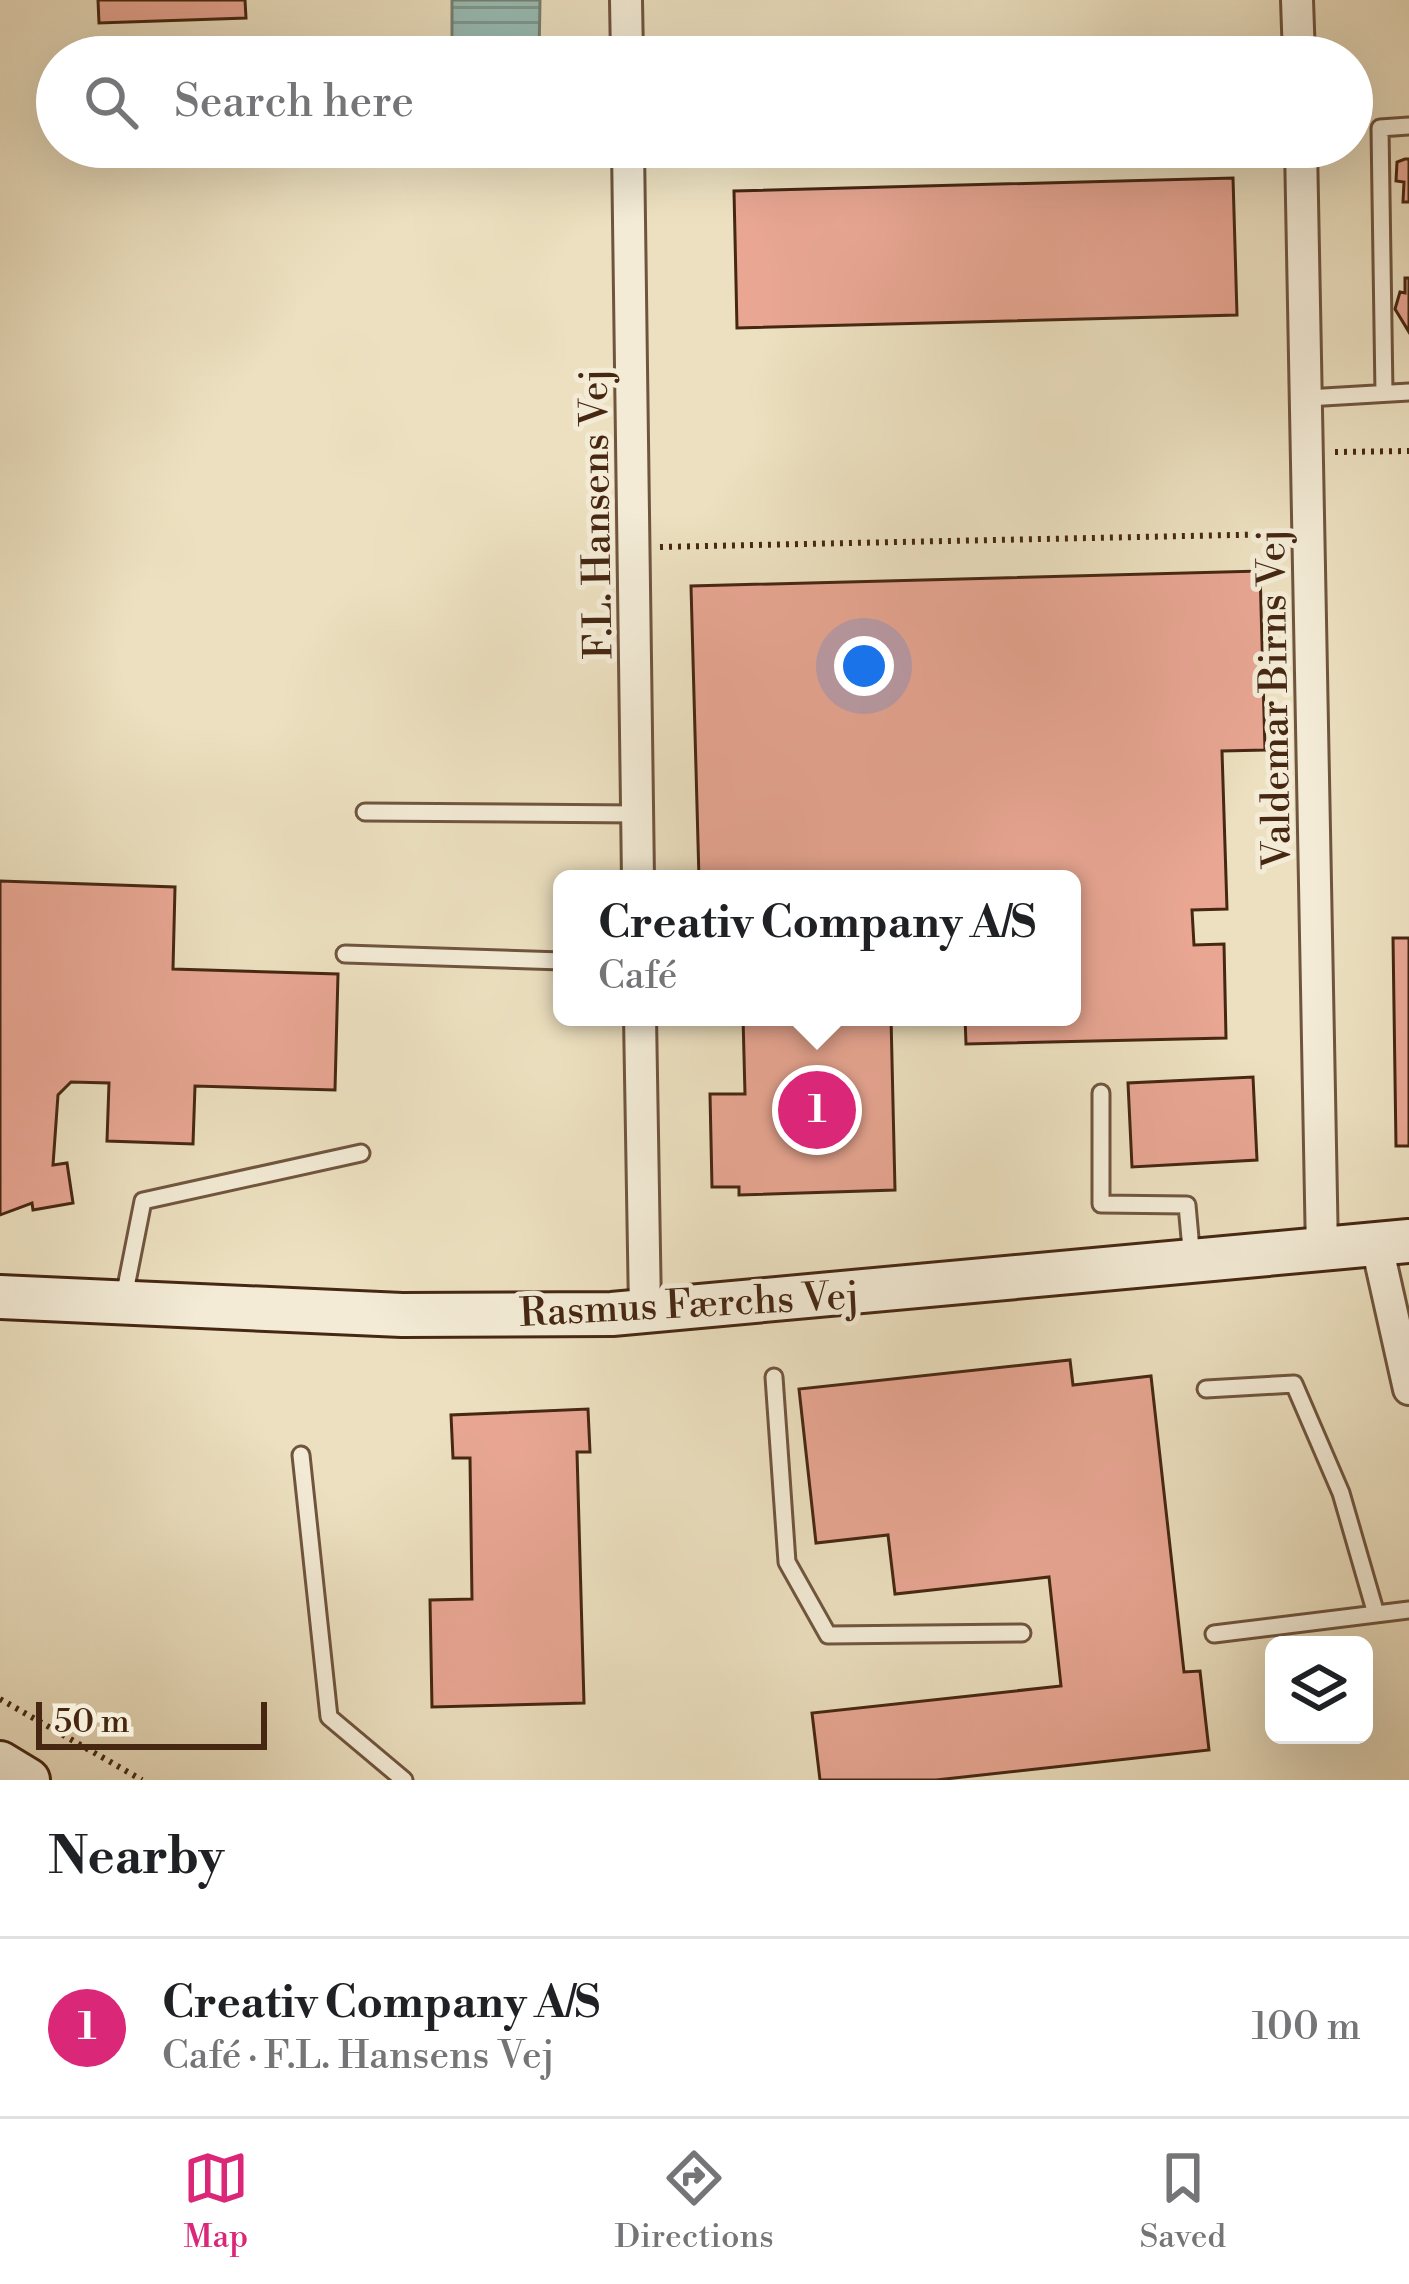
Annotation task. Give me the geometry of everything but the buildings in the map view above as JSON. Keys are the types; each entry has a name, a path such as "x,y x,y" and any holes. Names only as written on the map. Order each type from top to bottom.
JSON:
{"street":[{"path":"626,0 627,36"},
{"path":"1297,0 1298,36"},
{"name":"F.L. Hansens Vej","path":"628,168 638,870"},
{"name":"Valdemar Birns Vej","path":"1301,168 1322,1251"},
{"path":"640,1026 645,1309"},
{"name":"Rasmus Færchs Vej","path":"0,1297 402,1315 645,1309 1393,1244 1409,1389"},
{"path":"0,1763 28,1780"}],"lane":[{"path":"1384,393 1381,128 1409,126"},
{"path":"1306,398 1409,392"},
{"path":"365,812 638,814"},
{"path":"345,954 553,961"},
{"path":"1101,1093 1101,1204 1187,1205 1192,1263"},
{"path":"122,1306 143,1201 361,1154"},
{"path":"774,1377 787,1562 828,1635 1022,1633"},
{"path":"1206,1389 1294,1384 1341,1493 1376,1614"},
{"path":"301,1455 329,1718 404,1780"},
{"path":"1214,1634 1409,1610"}],"path":[{"path":"1308,453 1409,452"},
{"path":"635,548 1310,534"},
{"path":"0,1700 142,1780"}],"water":[{"path":"452,0 540,0 539,36 452,36"}],"place":[{"name":"Creativ Company A/S","path":"817,1110"}]}
